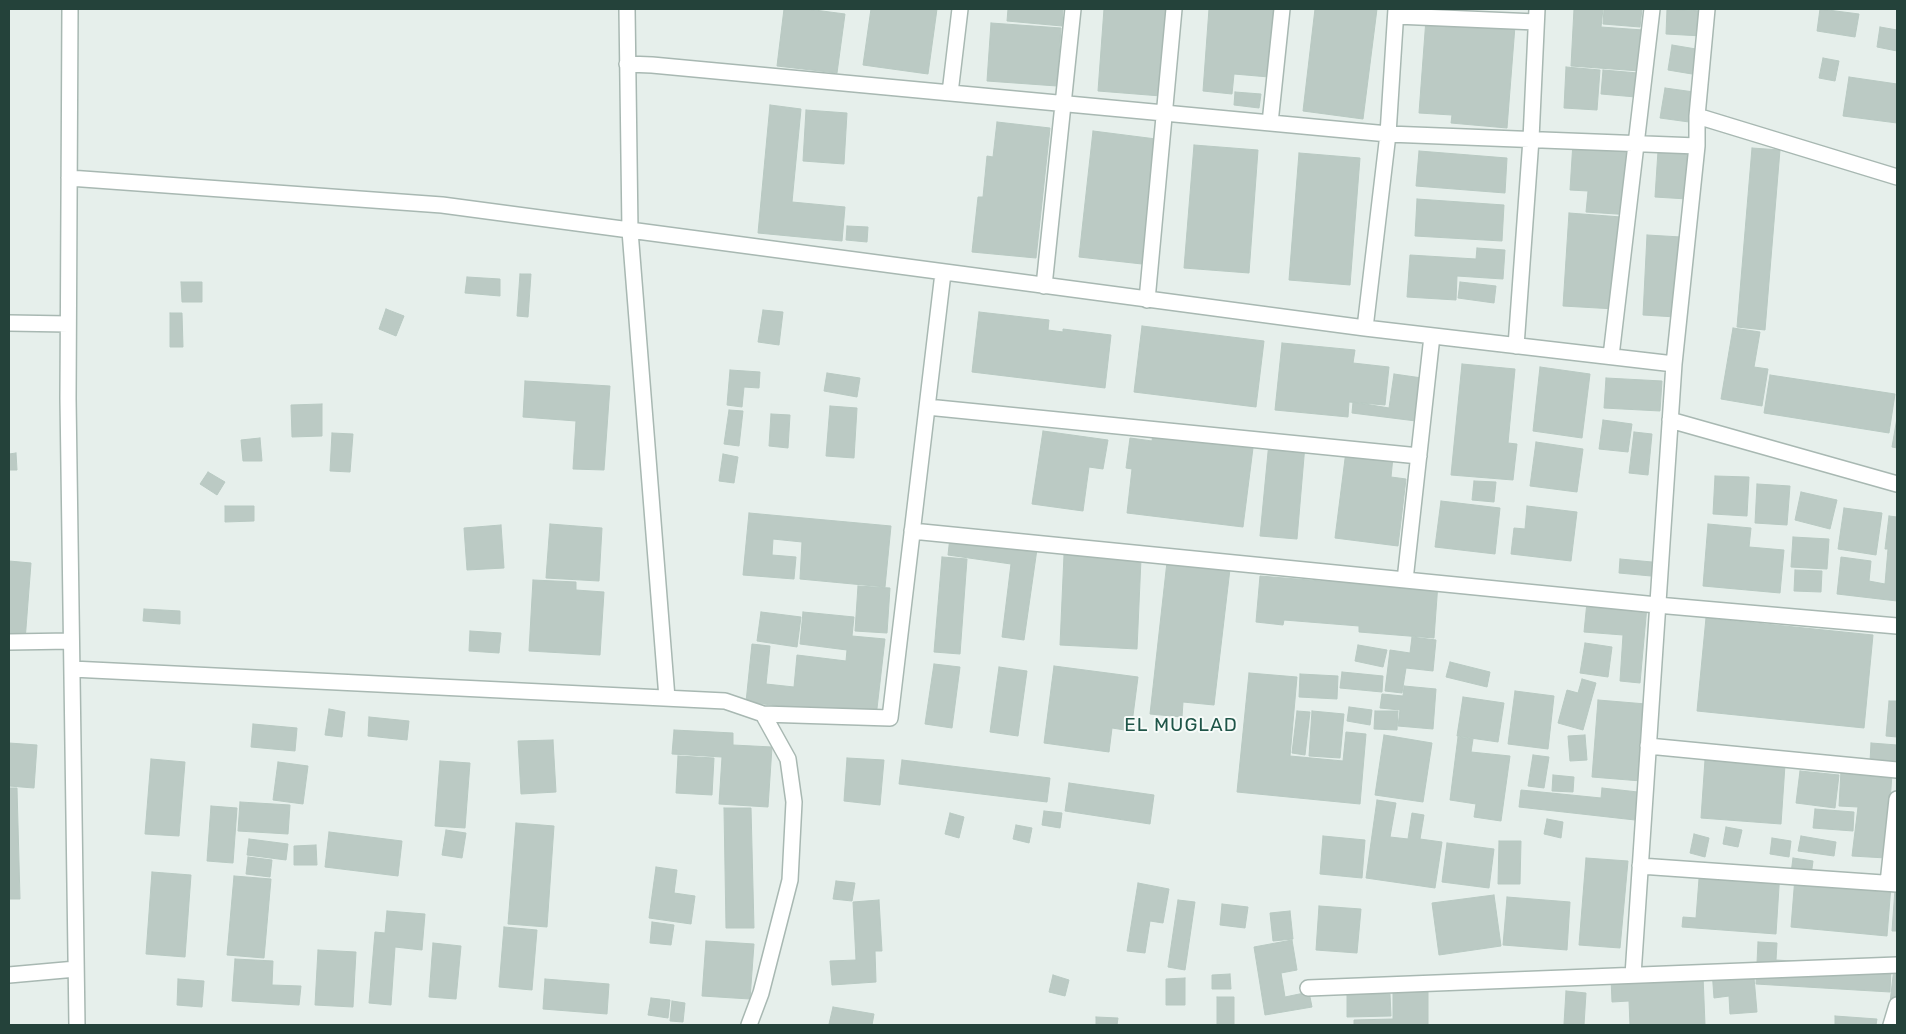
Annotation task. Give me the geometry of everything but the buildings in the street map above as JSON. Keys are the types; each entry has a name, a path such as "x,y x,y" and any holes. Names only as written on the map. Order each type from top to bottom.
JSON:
{"street":[{"path":"70,9 68,398 77,1025"},
{"path":"626,9 630,230 667,698"},
{"path":"950,93 960,9"},
{"path":"1044,286 1073,9"},
{"path":"1147,300 1174,9"},
{"path":"1270,122 1282,9"},
{"path":"1610,356 1652,9"},
{"path":"1633,975 1674,364 1697,146 1697,116 1707,9"},
{"path":"1365,328 1388,134 1396,12 1536,15 1531,139 1516,346"},
{"path":"628,64 1388,134 1697,146"},
{"path":"1697,116 1897,177"},
{"path":"69,178 442,205 1147,300 1365,328 1674,364"},
{"path":"72,669 724,701 764,714 890,718 943,273"},
{"path":"9,323 68,324"},
{"path":"1405,580 1432,336"},
{"path":"927,407 1419,456"},
{"path":"1670,420 1897,484"},
{"path":"912,531 1657,605 1897,626"},
{"path":"9,642 71,641"},
{"path":"749,1025 761,993 790,880 794,802 788,759 764,714"},
{"path":"1648,746 1897,770"},
{"path":"1640,866 1892,883 1897,799"},
{"path":"1308,988 1897,965"},
{"path":"9,975 76,969"},
{"path":"1891,1025 1897,1005"}],"district":[{"name":"EL MUGLAD","path":"1181,726"}]}
